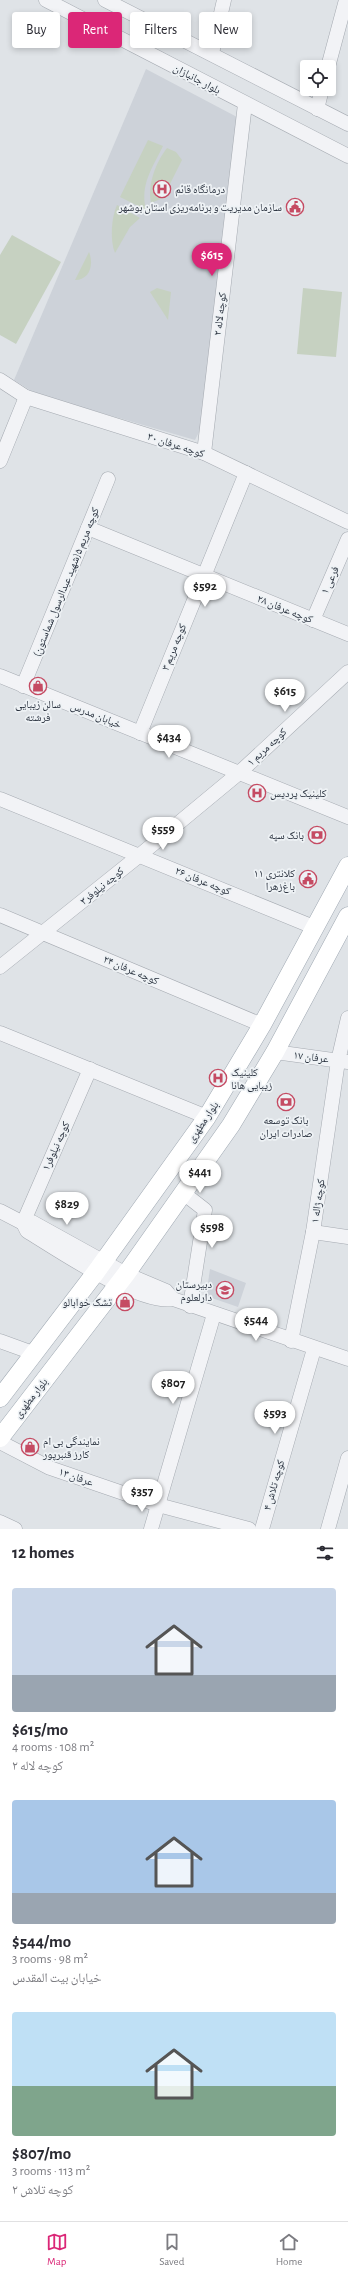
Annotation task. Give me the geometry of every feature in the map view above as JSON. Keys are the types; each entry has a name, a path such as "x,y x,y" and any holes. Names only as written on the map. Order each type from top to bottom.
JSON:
{"main road":[{"name":"بلوار مطهری","path":"0,1398 100,1267 208,1117 262,1025 316,928 348,866"},
{"name":"بلوار مطهری","path":"0,1438 122,1279 182,1192 231,1125 275,1052 348,916"}],"street":[{"name":"بلوار جانبازان","path":"46,0 245,104 346,151"},
{"path":"104,0 212,53 348,124"},
{"path":"212,53 224,0"},
{"path":"330,60 346,0"},
{"path":"317,109 320,96"},
{"name":"کوچه لاله ۲","path":"204,453 245,104"},
{"name":"کوچه عرفان ۳۰","path":"0,380 26,397 204,453 348,522"},
{"path":"0,461 26,397"},
{"name":"کوچه مریم ۳","path":"140,732 246,473"},
{"name":"کوچه مریم ۵(شهید عبدالرسول شماستون)","path":"23,686 108,479"},
{"name":"کوچه عرفان ۲۸","path":"88,528 348,634"},
{"name":"فرعی ۱","path":"313,620 348,540"},
{"name":"کوچه مریم ۱","path":"239,773 348,672"},
{"name":"خیابان مدرس","path":"0,676 348,817"},
{"name":"کوچه نیلوفر۳","path":"0,967 44,933 239,773"},
{"name":"کوچه عرفان ۲۶","path":"0,798 316,928"},
{"name":"کوچه عرفان ۲۴","path":"0,915 262,1025"},
{"name":"کوچه ژاله ۱","path":"291,1341 313,1232 343,1061 348,1018"},
{"path":"0,1033 208,1117"},
{"name":"عرفان ۱۷","path":"275,1052 343,1061"},
{"name":"کوچه نیلوفر۱","path":"23,1223 90,1069"},
{"path":"182,1192 205,1210 190,1306"},
{"path":"0,1211 23,1223 32,1222 100,1267 162,1301 173,1299 314,1349 348,1359"},
{"path":"313,1232 348,1237"},
{"path":"151,1529 214,1314"},
{"path":"0,1341 33,1353"},
{"name":"کوچه تلاش ۴","path":"262,1529 314,1349"},
{"name":"عرفان ۱۳","path":"0,1442 50,1468 158,1505 249,1529"},
{"path":"328,1529 348,1458"},
{"path":"0,1522 15,1529"}],"shaded area":[{"name":"درمانگاه قائم","path":"146,69 237,117 202,426 195,440 36,394 14,380"},
{"name":"دبیرستان دارلعلوم","path":"210,1269 246,1283 238,1307 206,1296"}],"green space":[{"path":"148,140 163,146 146,184 146,210 120,197"},
{"path":"167,148 176,152 182,160 163,198 151,203 150,189 153,174 159,160"},
{"path":"117,205 140,218 130,227 115,253 112,242 112,229 113,216"},
{"path":"12,235 61,262 16,344 0,335 0,255"},
{"path":"89,252 91,261 90,270 84,277 75,280"},
{"path":"157,288 171,292 168,320 150,292"},
{"path":"303,288 342,292 336,357 297,354"}],"place":[{"name":"درمانگاه قائم","path":"162,189"},
{"name":"سازمان مدیریت و برنامه‌ریزی استان بوشهر","path":"295,207"},
{"name":"سالن زیبایی فرشته","path":"38,686"},
{"name":"کلینیک پردیس","path":"257,793"},
{"name":"بانک سپه","path":"317,835"},
{"name":"کلانتری ۱۱ باغ‌زهرا","path":"308,879"},
{"name":"کلینیک زیبایی هانا","path":"218,1078"},
{"name":"بانک توسعه صادرات ایران","path":"286,1102"},
{"name":"دبیرستان دارلعلوم","path":"225,1290"},
{"name":"تشک خوابالو","path":"125,1302"},
{"name":"نمایندگی بی ام کارز قنبرپور","path":"30,1447"}]}
